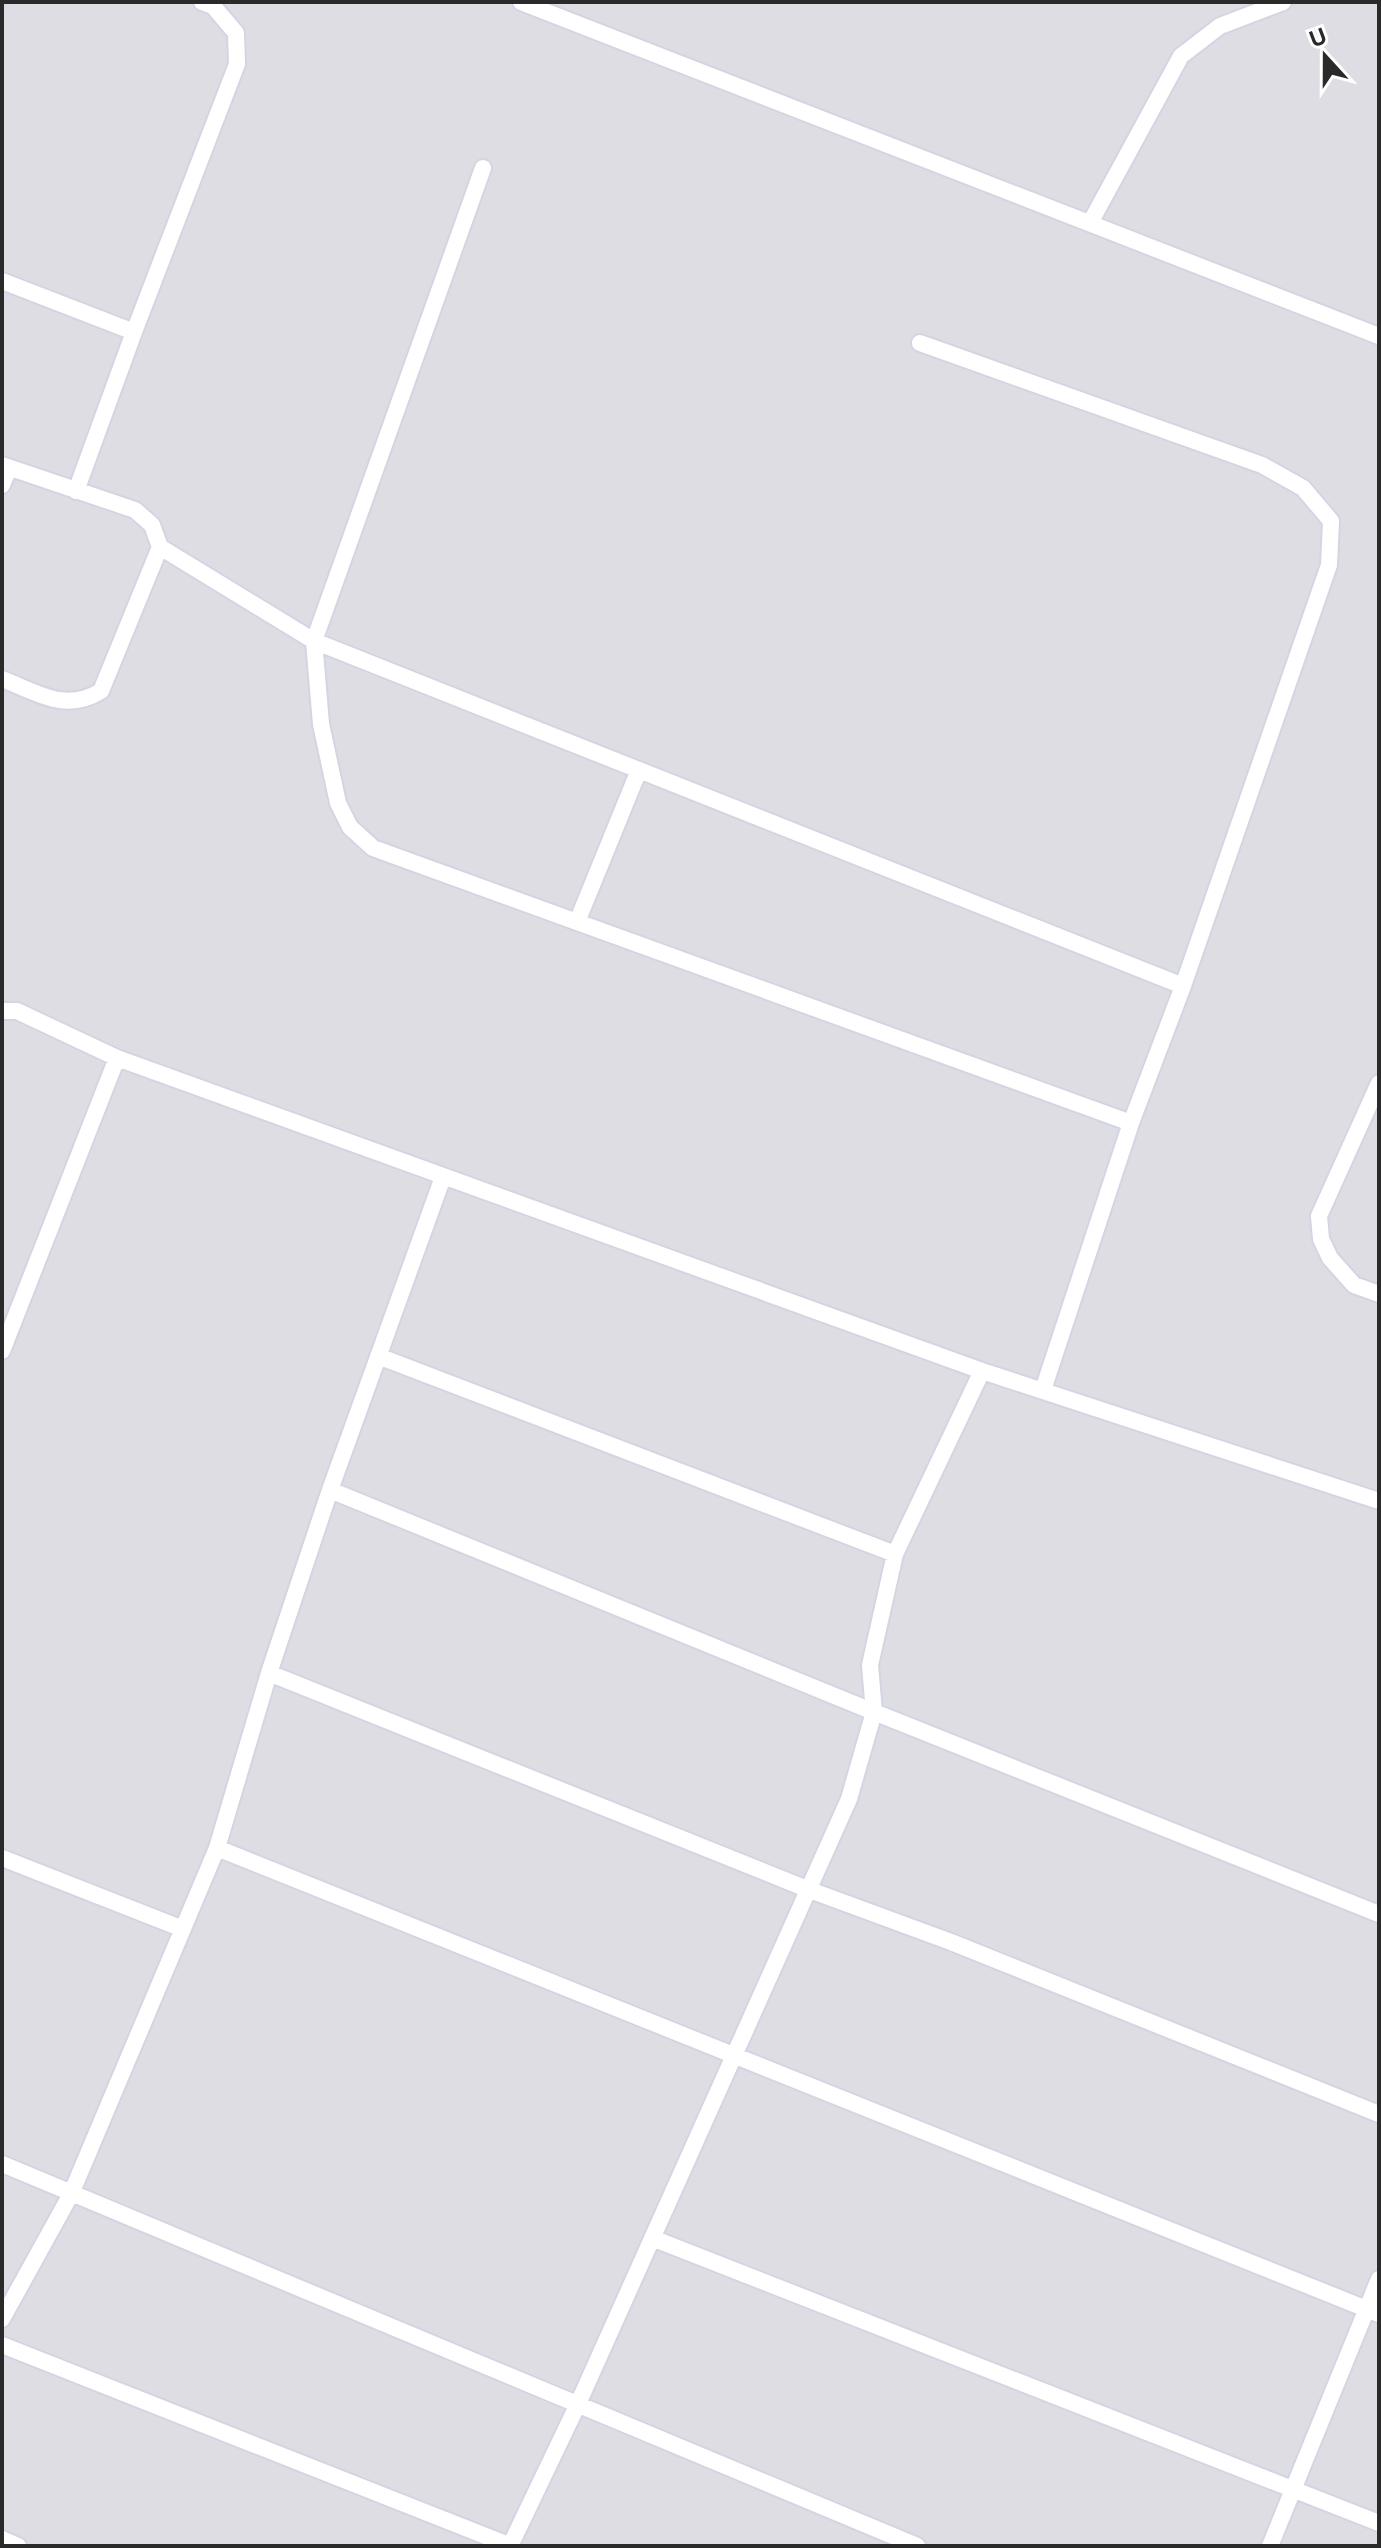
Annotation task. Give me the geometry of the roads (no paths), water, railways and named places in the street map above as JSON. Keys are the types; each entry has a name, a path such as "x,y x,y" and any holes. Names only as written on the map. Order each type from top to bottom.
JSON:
{"lane":[{"path":"76,491 237,64 236,33 213,6 202,2"},
{"path":"521,2 1379,336"},
{"path":"1090,223 1181,56 1220,26 1283,2"},
{"path":"483,168 314,641 321,724 338,803 350,827 373,848 1131,1123"},
{"path":"2,281 134,332"},
{"path":"920,343 1262,465 1303,488 1331,521 1329,565 1183,986 1131,1123 1043,1390"},
{"path":"2,485 6,467 135,510 152,525 160,547 314,641 1183,986"},
{"path":"2,679 64,702 88,699 101,691 160,547"},
{"path":"577,922 639,770"},
{"path":"2,1011 17,1011 117,1058 982,1371 1379,1501"},
{"path":"2,1351 117,1058"},
{"path":"1377,1093 1319,1216 1321,1239 1330,1258 1354,1285 1379,1294"},
{"path":"2,2319 71,2194 217,1848 269,1673 330,1490 443,1177"},
{"path":"378,1356 895,1554"},
{"path":"2,2345 510,2546 577,2406 849,1799 874,1712 870,1665 895,1554 982,1371"},
{"path":"330,1490 1379,1914"},
{"path":"269,1673 1379,2114"},
{"path":"217,1848 1372,2312"},
{"path":"2,1858 183,1929"},
{"path":"2,2164 917,2546"},
{"path":"652,2238 1379,2523"},
{"path":"1270,2546 1372,2312 1379,2279"},
{"path":"2,2539 18,2546"}]}
